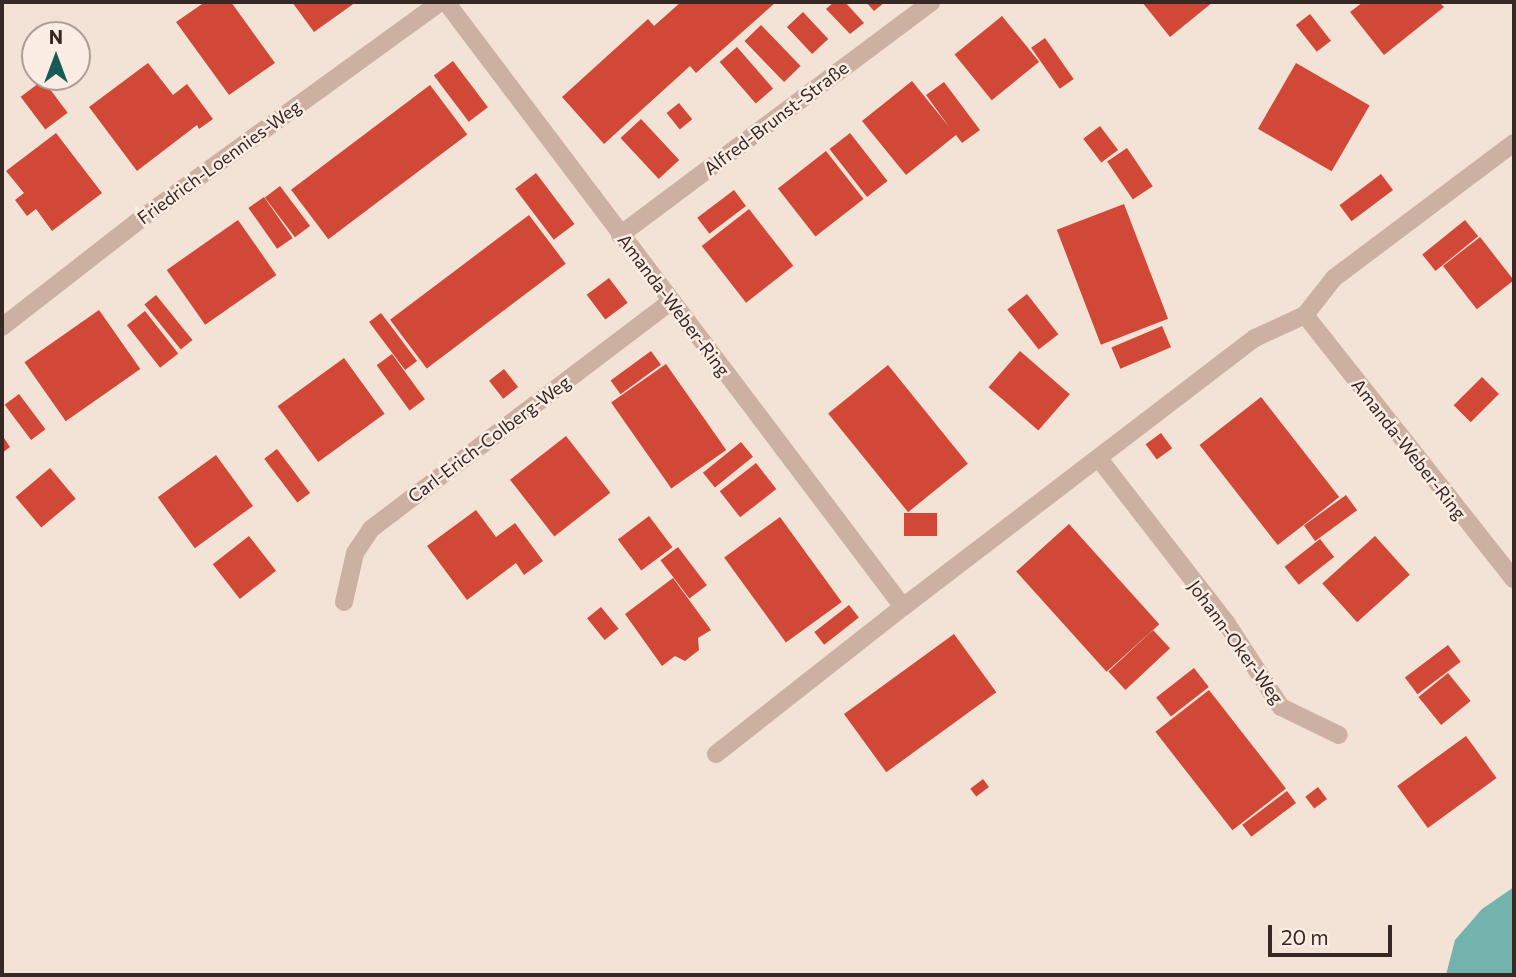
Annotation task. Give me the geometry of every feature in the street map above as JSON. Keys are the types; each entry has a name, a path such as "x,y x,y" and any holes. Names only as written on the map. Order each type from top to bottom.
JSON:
{"street":[{"name":"Friedrich-Loennies-Weg","path":"2,327 138,221 440,2"},
{"name":"Amanda-Weber-Ring","path":"446,2 904,607"},
{"name":"Alfred-Brunst-Straße","path":"620,235 932,2"},
{"path":"716,754 1255,338 1305,315 1334,278 1511,152"},
{"name":"Carl-Erich-Colberg-Weg","path":"344,602 355,553 371,529 671,301"},
{"name":"Amanda-Weber-Ring","path":"1305,315 1514,580"},
{"name":"Johann-Oker-Weg","path":"1100,460 1227,624 1281,707 1339,735"}],"water":[{"path":"1514,887 1514,975 1446,975 1455,940 1482,909"}],"building":[{"path":"205,2 231,2 275,63 229,95 176,22"},
{"path":"292,2 356,2 314,32"},
{"path":"681,2 776,2 696,73 690,66 604,144 562,97 648,19 654,26"},
{"path":"834,2 845,2 864,23 850,34 826,9"},
{"path":"866,2 885,2 874,11"},
{"path":"1142,2 1213,2 1170,37"},
{"path":"1363,2 1439,2 1444,7 1384,55 1350,12"},
{"path":"803,12 828,39 812,54 787,27"},
{"path":"1310,14 1331,41 1317,52 1296,25"},
{"path":"1002,16 1039,62 992,100 955,54"},
{"path":"761,25 801,66 784,82 744,41"},
{"path":"1045,38 1074,79 1060,89 1031,48"},
{"path":"737,47 773,89 756,104 720,62"},
{"path":"453,61 488,107 469,122 434,75"},
{"path":"148,63 173,95 187,84 213,119 199,129 197,125 137,171 89,107"},
{"path":"1296,63 1370,106 1332,171 1258,129"},
{"path":"912,81 950,128 926,95 944,82 980,130 962,143 956,135 906,175 862,121"},
{"path":"430,85 467,135 328,239 291,190"},
{"path":"28,91 51,91 68,113 45,130 21,97"},
{"path":"679,103 692,119 680,129 667,113"},
{"path":"641,119 679,160 659,179 621,138"},
{"path":"1100,126 1118,150 1101,163 1083,139"},
{"path":"56,133 102,193 52,231 36,209 27,216 15,200 24,193 6,171"},
{"path":"850,133 888,181 867,197 830,149"},
{"path":"1127,148 1153,186 1133,200 1107,161"},
{"path":"826,151 864,199 815,237 778,189"},
{"path":"536,173 575,224 554,240 515,189"},
{"path":"1381,174 1393,190 1352,221 1339,205"},
{"path":"280,186 310,226 295,237 265,197"},
{"path":"734,190 746,206 709,234 697,218"},
{"path":"264,197 293,238 277,249 248,208"},
{"path":"1124,204 1168,319 1101,345 1057,230"},
{"path":"749,209 793,266 746,303 702,246"},
{"path":"529,215 566,264 427,368 390,320"},
{"path":"238,220 276,275 205,325 167,270"},
{"path":"1465,220 1478,236 1435,271 1422,255"},
{"path":"1480,237 1514,280 1477,309 1443,266"},
{"path":"609,278 628,303 605,320 587,295"},
{"path":"1027,294 1058,334 1039,350 1007,309"},
{"path":"156,295 193,340 181,350 144,304"},
{"path":"99,310 140,369 66,421 24,362"},
{"path":"145,311 178,354 160,368 127,325"},
{"path":"381,313 417,361 405,370 369,322"},
{"path":"1162,326 1171,347 1120,369 1111,347"},
{"path":"651,351 661,365 621,394 611,380"},
{"path":"1020,351 1070,394 1038,431 989,387"},
{"path":"392,354 425,399 410,410 377,365"},
{"path":"344,358 385,414 318,462 278,406"},
{"path":"666,364 726,450 671,488 611,402"},
{"path":"888,365 968,464 908,512 828,413"},
{"path":"504,369 518,387 503,399 489,381"},
{"path":"1482,377 1499,394 1471,422 1454,405"},
{"path":"19,394 45,429 31,440 5,405"},
{"path":"1261,397 1339,497 1278,545 1200,445"},
{"path":"1161,433 1172,448 1157,460 1146,444"},
{"path":"2,435 10,447 2,453"},
{"path":"566,436 610,493 554,536 510,480"},
{"path":"741,442 753,457 715,488 703,473"},
{"path":"277,449 310,493 297,503 264,459"},
{"path":"216,455 253,506 195,548 158,497"},
{"path":"756,463 776,489 740,517 720,491"},
{"path":"50,468 76,499 41,528 16,497"},
{"path":"1346,495 1357,510 1315,541 1304,526"},
{"path":"476,510 496,537 515,523 543,561 524,575 516,563 467,600 427,546"},
{"path":"904,513 937,513 937,536 904,536"},
{"path":"649,516 672,547 641,571 618,539"},
{"path":"780,517 842,602 786,643 724,558"},
{"path":"1069,524 1159,624 1107,672 1016,572"},
{"path":"249,536 276,571 240,599 213,564"},
{"path":"1375,536 1410,575 1357,622 1322,584"},
{"path":"1320,539 1334,557 1299,585 1285,567"},
{"path":"678,547 707,585 689,599 660,560"},
{"path":"673,578 711,630 698,638 699,650 685,661 675,656 662,666 625,614"},
{"path":"849,605 859,618 824,645 814,632"},
{"path":"601,607 619,629 605,640 587,618"},
{"path":"1153,630 1170,648 1125,690 1108,672"},
{"path":"954,634 996,692 886,772 844,714"},
{"path":"1448,645 1461,662 1418,694 1405,677"},
{"path":"1194,668 1209,687 1171,716 1156,698"},
{"path":"1448,673 1471,701 1441,725 1418,697"},
{"path":"1209,690 1286,789 1232,830 1155,732"},
{"path":"1466,736 1497,778 1428,828 1397,786"},
{"path":"983,779 989,787 976,797 970,789"},
{"path":"1318,787 1327,799 1314,809 1305,797"},
{"path":"1287,791 1296,803 1251,837 1242,825"}]}
